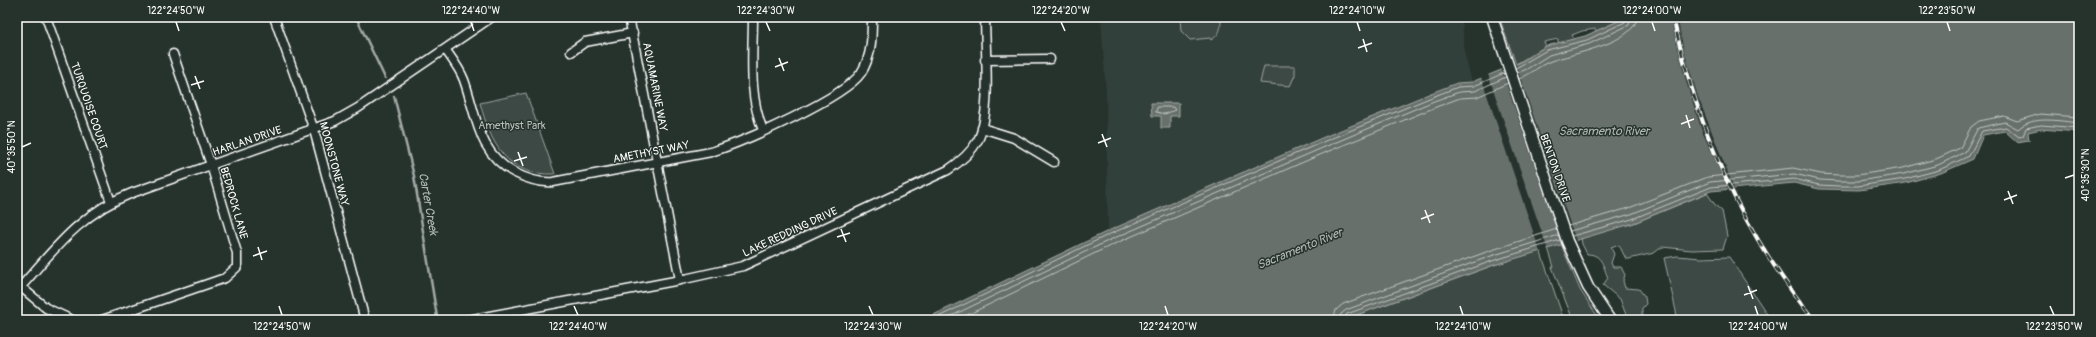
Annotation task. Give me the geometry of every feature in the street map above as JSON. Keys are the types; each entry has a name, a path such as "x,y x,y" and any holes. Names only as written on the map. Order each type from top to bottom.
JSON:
{"street":[{"name":"TURQUOISE COURT","path":"46,17 111,202"},
{"name":"MOONSTONE WAY","path":"274,17 314,130 365,320"},
{"path":"474,17 479,26"},
{"name":"HARLAN DRIVE","path":"19,289 82,221 111,202 314,130 342,118 492,17"},
{"name":"AQUAMARINE WAY","path":"629,17 680,280"},
{"path":"753,17 754,93 757,115 763,130"},
{"name":"AMETHYST WAY","path":"445,49 464,80 478,130 492,155 513,172 530,180 553,182 711,152 763,130 826,100 855,80 864,67 870,50 872,17"},
{"name":"LAKE REDDING DRIVE","path":"468,320 728,270 752,262 948,170 970,152 978,141 982,128 986,111 985,17"},
{"name":"BENTON DRIVE","path":"1492,17 1497,36 1567,241 1597,302 1610,320"},
{"path":"570,52 585,42 633,33"},
{"name":"BEDROCK LANE","path":"102,320 225,278 235,270 238,261 212,165 173,54"},
{"path":"985,60 1050,59"},
{"path":"982,128 1014,138 1054,162"},
{"path":"19,289 46,308 72,320"}],"shaded area":[{"path":"1101,17 1462,17 1464,52 1472,82 1457,83 1408,102 1108,231 1106,92"}],"green space":[{"path":"1180,17 1221,17 1220,30 1211,40 1210,38 1190,40 1181,31"},
{"path":"1499,17 1627,17 1596,31 1595,29 1582,31 1572,35 1574,39 1558,44 1558,39 1544,42 1546,46 1516,64"},
{"path":"1264,66 1295,66 1295,75 1290,86 1260,83"},
{"name":"Amethyst Park","path":"526,93 555,174 524,170 513,163 503,155 489,132 480,103"},
{"path":"1707,193 1716,206 1722,211 1727,236 1723,249 1692,250 1662,247 1654,253 1626,259 1619,245 1611,248 1614,254 1611,263 1613,267 1621,267 1625,275 1623,281 1625,288 1639,289 1645,297 1646,304 1642,308 1642,315 1648,320 1628,320 1620,299 1603,285 1608,278 1603,265 1599,258 1587,254 1582,244 1581,237 1634,223"},
{"path":"1561,244 1580,290 1600,320 1573,320 1552,267 1554,267 1548,248"},
{"path":"1540,250 1564,320 1343,320 1494,265"},
{"path":"1677,256 1701,258 1729,257 1771,320 1678,320 1664,258"}],"water":[{"name":"Sacramento River","path":"1627,17 2079,17 2079,132 2041,129 2028,132 2029,140 2017,142 2005,131 1983,135 1973,159 1941,173 1906,183 1859,190 1819,189 1794,183 1711,191 1634,223 1494,265 1343,320 923,320 1108,231 1324,137 1457,83 1472,82 1523,61 1546,46 1585,36"},
{"path":"1151,103 1179,103 1179,116 1170,116 1170,128 1161,128 1161,116 1152,116"}],"pier":[{"path":"1670,17 1677,17 1684,51 1698,97 1735,191 1729,192 1702,131 1686,81"},
{"path":"1515,62 1576,241 1562,246 1501,68"},
{"path":"1488,74 1548,250 1540,252 1481,77"}],"waterway":[{"path":"356,17 385,78"},
{"name":"Carter Creek","path":"394,96 414,176 437,317"}],"railway":[{"path":"1673,17 1683,60 1695,100 1725,177 1743,214 1764,250 1787,285 1814,320"}]}
